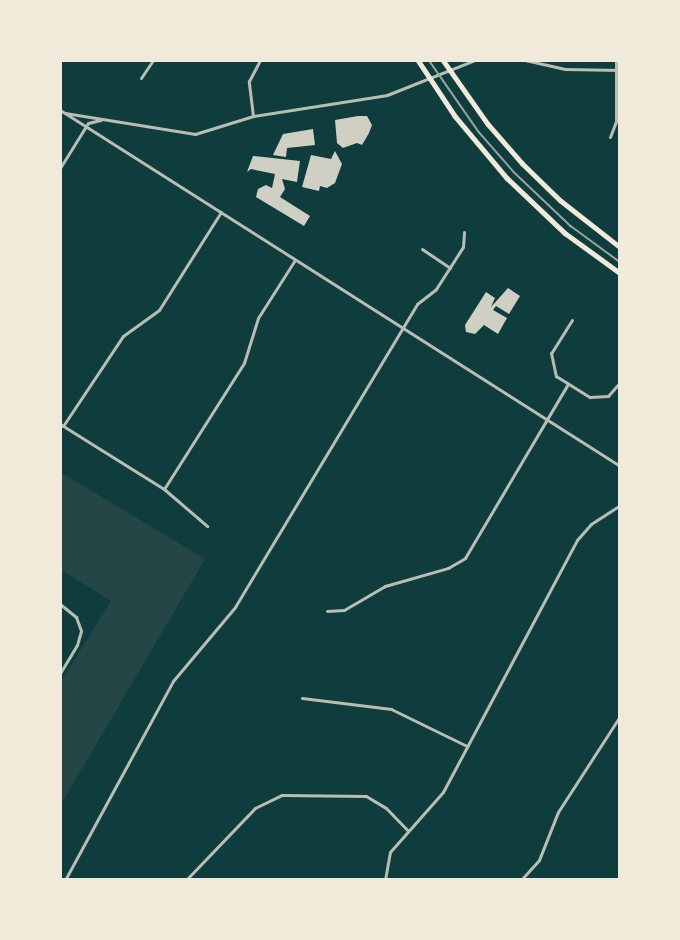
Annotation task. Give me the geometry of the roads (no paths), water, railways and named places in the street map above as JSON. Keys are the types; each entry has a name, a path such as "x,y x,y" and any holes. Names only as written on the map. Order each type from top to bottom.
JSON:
{"highway":[{"path":"418,60 461,123 507,178 565,233 620,273"},
{"path":"443,60 488,124 522,163 560,200 620,247"}],"street":[{"path":"141,78 153,60"},
{"path":"253,116 249,81 260,60"},
{"path":"61,112 195,134 253,116 404,91 475,60"},
{"path":"525,60 565,69 618,70"},
{"path":"610,137 618,121 616,60"},
{"path":"61,112 620,466"},
{"path":"60,168 86,127 102,120"},
{"path":"207,526 164,489 61,425 123,336 159,310 221,212"},
{"path":"65,880 173,681 235,607 417,304 436,289 463,247 464,232"},
{"path":"422,249 450,268"},
{"path":"164,489 244,363 258,318 295,259"},
{"path":"572,320 554,347 551,361 556,376 590,397 600,398 614,392 620,382"},
{"path":"327,611 344,610 385,586 447,568 465,558 568,384"},
{"path":"385,880 390,852 438,801 576,540 591,524 620,505"},
{"path":"60,604 76,617 81,631 77,645 60,673"},
{"path":"302,698 345,700 391,709 467,746"},
{"path":"521,880 539,860 558,812 620,716"},
{"path":"186,880 255,808 282,795 366,796 386,808 408,831"}],"railway":[{"path":"429,60 479,132 514,172 571,226 620,262"}]}
